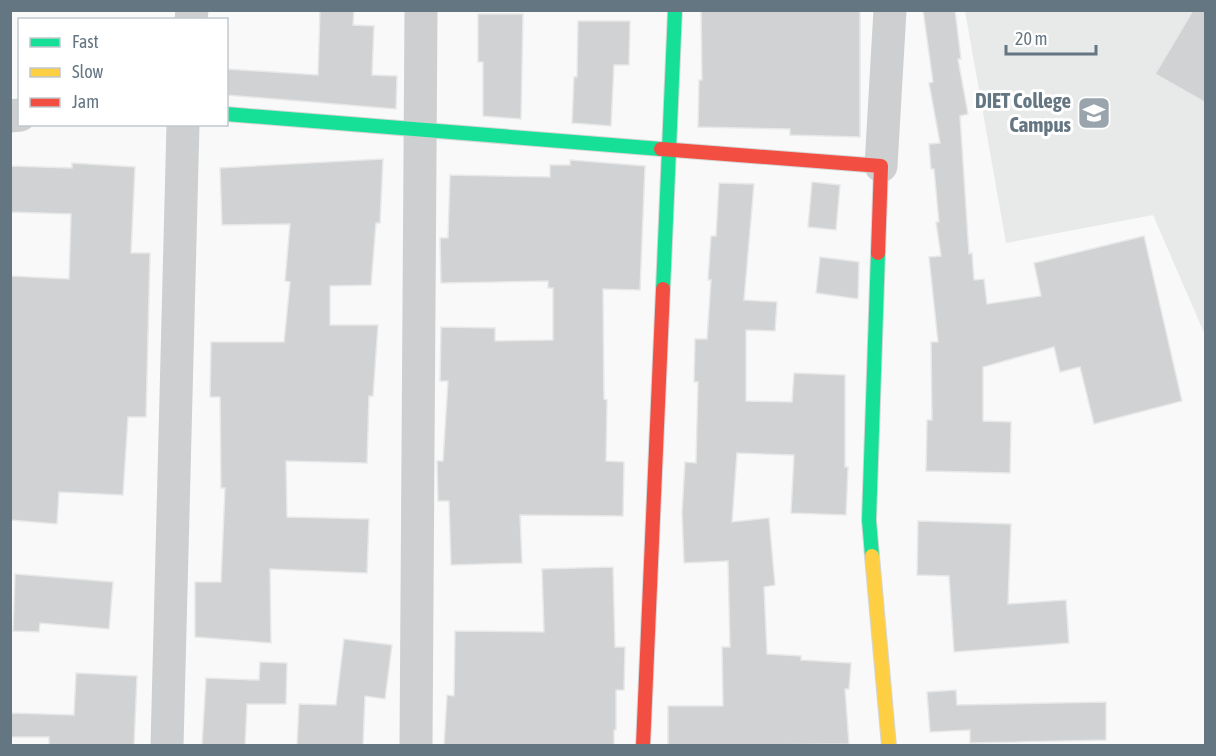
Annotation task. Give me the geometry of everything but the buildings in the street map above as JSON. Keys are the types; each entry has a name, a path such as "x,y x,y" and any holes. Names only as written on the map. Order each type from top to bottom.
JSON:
{"street":[{"path":"416,746 421,10"},
{"path":"643,746 675,10"},
{"path":"889,746 869,520 881,166 890,10"},
{"path":"228,114 881,166"},
{"path":"167,746 183,126"}],"shaded area":[{"name":"DIET College Campus","path":"965,11 1205,11 1205,335 1153,215 1006,243"}],"traffic: fast":[{"path":"663,289 675,10"},
{"path":"228,114 661,149"},
{"path":"872,556 869,520 878,253"}],"traffic: slow":[{"path":"872,556 889,746"}],"traffic: jam":[{"path":"661,149 881,166 878,253"},
{"path":"643,746 663,289"}],"place":[{"name":"DIET College Campus","path":"1094,113"}]}
